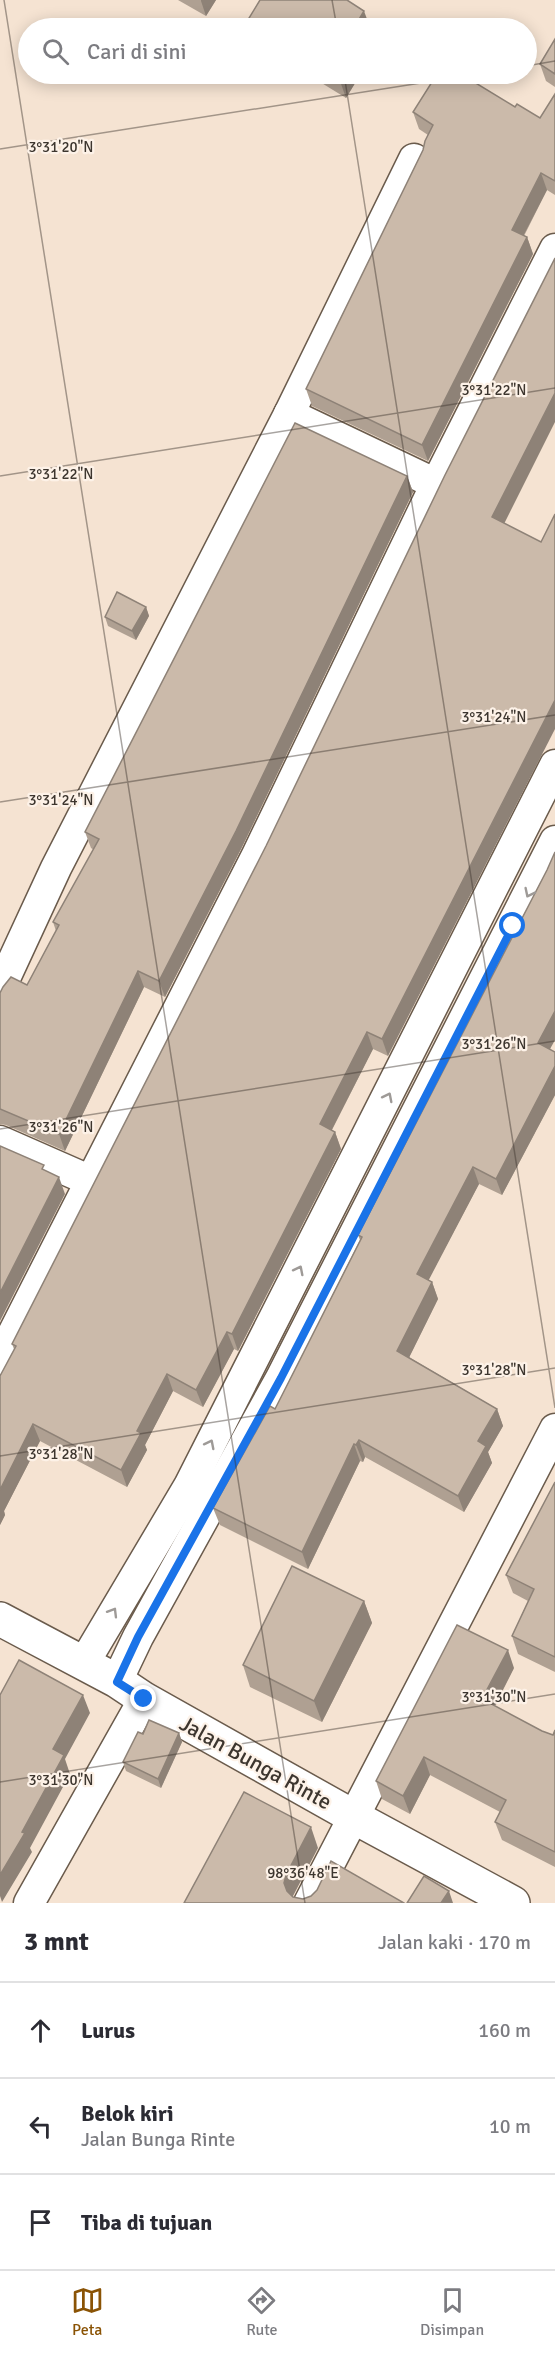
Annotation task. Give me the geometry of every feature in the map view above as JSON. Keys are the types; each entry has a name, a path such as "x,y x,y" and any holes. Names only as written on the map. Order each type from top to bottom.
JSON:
{"street":[{"path":"0,989 56,868 289,414 414,159"},
{"path":"0,1359 257,855 436,484 555,249"},
{"path":"289,414 436,484"},
{"path":"84,1663 189,1486 555,765"},
{"path":"28,1903 130,1690 138,1637 281,1378 555,841"},
{"path":"370,1131 399,1146"},
{"path":"0,1140 91,1181"},
{"path":"309,1903 555,1429"},
{"name":"Jalan Bunga Rinte","path":"0,1619 84,1663 354,1817 513,1903"}],"building":[{"path":"260,0 347,0 364,11 360,18 249,18"},
{"path":"555,39 555,74 540,64"},
{"path":"431,84 477,84 515,107 517,104 540,118 555,94 555,181 541,173 512,230 527,237 422,445 306,389 423,150 433,125 413,112"},
{"path":"555,258 555,393 492,517 541,542 555,514 555,700 382,1039 367,1032 320,1124 335,1132 232,1334 227,1332 196,1390 167,1374 137,1431 141,1433 121,1470 33,1424 0,1490 0,1376 16,1346 12,1344 266,846 445,475"},
{"path":"295,423 407,476 236,831 159,981 138,971 59,1134 0,1109 0,993 11,977 27,985 59,925 53,922 99,839 85,832"},
{"path":"117,592 146,607 132,631 105,617"},
{"path":"555,852 555,1011 538,1043 555,1052 555,1066 496,1179 473,1167 417,1274 432,1282 397,1351 497,1409 478,1441 486,1446 458,1496 359,1440 356,1445 354,1444 302,1552 213,1508 270,1406 275,1409 362,1237 358,1235"},
{"path":"0,1146 44,1165 42,1169 59,1177 0,1293"},
{"path":"555,1482 555,1657 512,1636 534,1589 506,1575"},
{"path":"292,1566 364,1601 314,1701 243,1665"},
{"path":"457,1625 508,1650 482,1699 542,1731 553,1735 555,1730 555,1852 495,1822 506,1800 424,1757 403,1796 376,1781"},
{"path":"19,1660 83,1695 53,1749 64,1755 22,1832 25,1833 0,1875 0,1695"},
{"path":"149,1720 179,1733 158,1779 123,1762 138,1732 143,1734"},
{"path":"244,1792 311,1827 286,1875 284,1883 287,1891 293,1897 303,1899 311,1896 317,1890 331,1861 404,1903 184,1903"},
{"path":"424,1876 449,1891 441,1903 407,1903"}],"route":[{"path":"144,1699 117,1682 138,1637 281,1378 513,926"}]}
